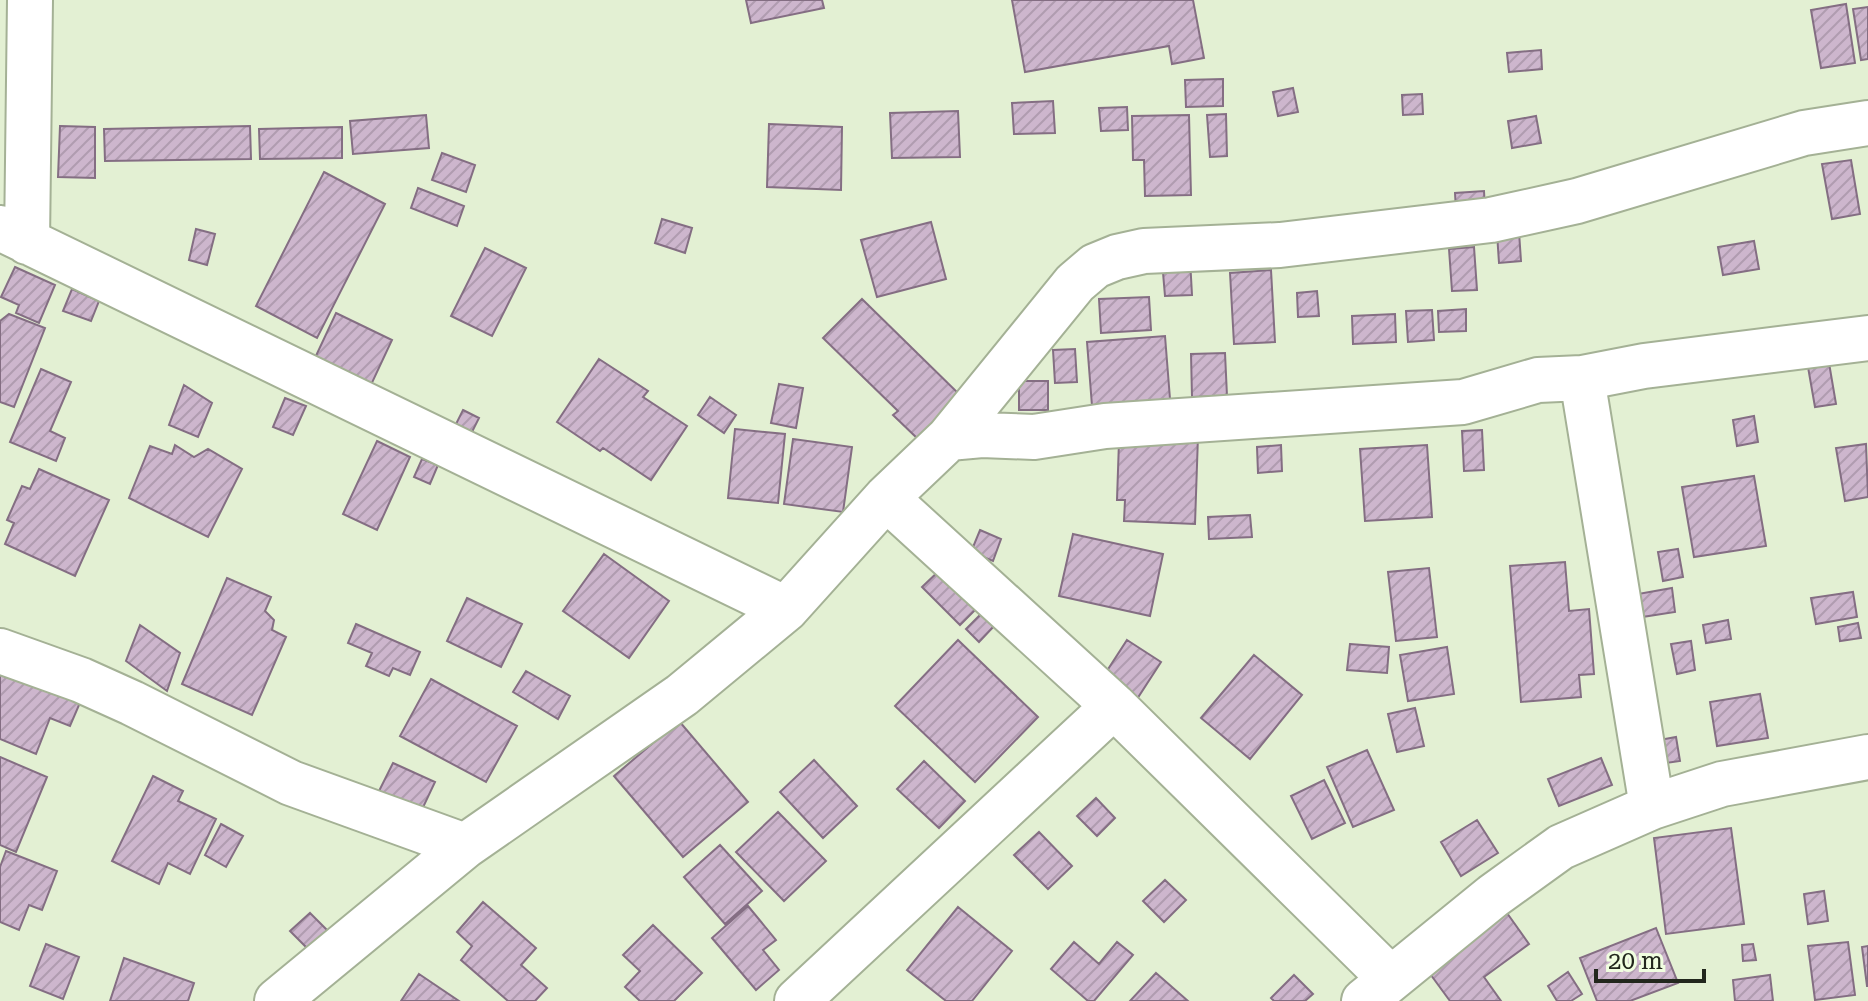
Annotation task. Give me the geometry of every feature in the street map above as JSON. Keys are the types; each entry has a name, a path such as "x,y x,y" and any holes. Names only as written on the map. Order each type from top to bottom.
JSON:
{"street":[{"path":"30,0 14,235 786,609"},
{"path":"277,1001 465,846 682,695 786,609 886,498 949,438 1075,283 1095,266 1144,251 1280,245 1491,220 1577,201 1804,133 1868,123"},
{"path":"949,438 982,435 1034,437 1105,426 1463,402 1538,380 1582,378 1644,366 1868,338"},
{"path":"1582,378 1652,807"},
{"path":"886,498 1114,706 1378,990 1493,896 1561,847 1652,807 1722,784 1868,757"},
{"path":"4,663 81,680 291,783 465,846"},
{"path":"797,1001 1114,706"}],"building":[{"path":"746,0 822,0 824,8 751,23"},
{"path":"1012,0 1193,0 1204,58 1172,64 1169,46 1025,72"},
{"path":"1846,4 1855,63 1821,68 1811,10"},
{"path":"1868,7 1868,59 1861,60 1853,9"},
{"path":"1541,50 1542,69 1509,72 1507,53"},
{"path":"1223,79 1223,106 1186,107 1185,80"},
{"path":"1293,88 1298,112 1278,116 1273,92"},
{"path":"1422,94 1423,114 1403,115 1402,95"},
{"path":"1053,101 1055,133 1014,134 1012,103"},
{"path":"1127,107 1128,130 1101,131 1099,108"},
{"path":"958,111 960,157 892,158 890,113"},
{"path":"1226,114 1227,156 1210,157 1207,115"},
{"path":"426,115 429,148 353,154 350,121"},
{"path":"1189,115 1191,195 1145,196 1144,160 1133,160 1132,116"},
{"path":"1536,116 1541,143 1512,148 1508,121"},
{"path":"769,124 842,127 841,190 767,187"},
{"path":"60,126 95,127 95,178 58,177"},
{"path":"250,126 251,159 105,161 104,129"},
{"path":"342,127 342,158 260,159 259,129"},
{"path":"442,153 475,165 466,192 432,180"},
{"path":"1851,160 1860,214 1832,219 1822,164"},
{"path":"324,172 385,204 317,338 256,306"},
{"path":"418,188 464,206 457,226 411,208"},
{"path":"1484,191 1485,209 1456,211 1455,193"},
{"path":"662,219 692,228 685,253 655,243"},
{"path":"931,222 946,279 877,297 861,240"},
{"path":"196,229 215,234 207,265 189,260"},
{"path":"1519,232 1521,261 1499,263 1497,233"},
{"path":"1754,241 1759,269 1723,275 1718,247"},
{"path":"1474,247 1477,290 1452,291 1449,249"},
{"path":"485,248 526,268 492,336 451,316"},
{"path":"1190,259 1192,295 1165,296 1162,261"},
{"path":"15,267 55,285 39,323 16,313 19,305 1,297"},
{"path":"1271,270 1275,342 1234,344 1230,273"},
{"path":"72,289 99,301 91,321 63,311"},
{"path":"1317,291 1319,316 1298,317 1297,293"},
{"path":"1149,297 1151,330 1101,333 1099,299"},
{"path":"862,299 961,396 918,439 893,415 898,411 823,338"},
{"path":"1466,309 1466,331 1439,332 1438,311"},
{"path":"1432,310 1434,340 1408,342 1406,311"},
{"path":"336,313 392,340 370,387 314,360"},
{"path":"9,314 45,328 14,407 0,402 0,321"},
{"path":"1395,314 1396,342 1353,344 1352,316"},
{"path":"1165,336 1170,399 1092,406 1087,342"},
{"path":"1075,349 1077,382 1055,383 1053,350"},
{"path":"1225,353 1227,396 1192,397 1191,354"},
{"path":"599,359 648,391 643,397 687,426 651,480 557,422"},
{"path":"1829,363 1836,404 1815,407 1808,367"},
{"path":"41,369 71,382 50,431 65,438 56,461 10,442"},
{"path":"1019,381 1048,381 1048,410 1019,410"},
{"path":"779,384 803,388 796,428 771,423"},
{"path":"184,385 212,403 198,437 169,425"},
{"path":"710,397 736,415 724,433 698,415"},
{"path":"285,398 306,406 293,435 273,427"},
{"path":"463,410 479,418 470,436 454,428"},
{"path":"1754,416 1758,442 1737,446 1733,420"},
{"path":"735,429 785,434 778,503 728,498"},
{"path":"1482,430 1484,470 1464,471 1462,431"},
{"path":"1198,436 1195,524 1124,521 1125,500 1117,500 1119,441"},
{"path":"793,439 852,447 843,512 784,504"},
{"path":"377,441 410,457 377,530 343,514"},
{"path":"1866,444 1868,497 1845,501 1836,448"},
{"path":"175,445 194,457 208,449 242,469 208,537 129,498 150,446 172,454"},
{"path":"1281,445 1282,471 1258,473 1257,447"},
{"path":"1427,445 1432,517 1365,521 1360,449"},
{"path":"422,459 438,465 430,484 414,477"},
{"path":"39,469 109,500 75,576 5,544 14,523 7,520 22,486 30,489"},
{"path":"1754,476 1766,546 1694,557 1682,487"},
{"path":"1250,515 1252,537 1209,539 1208,517"},
{"path":"980,530 1001,539 993,561 971,552"},
{"path":"1073,534 1163,554 1150,616 1059,596"},
{"path":"1678,549 1683,577 1663,581 1658,552"},
{"path":"604,554 669,601 629,658 563,611"},
{"path":"1565,562 1569,611 1589,609 1594,674 1579,675 1581,697 1521,702 1510,566"},
{"path":"942,568 979,606 960,625 922,587"},
{"path":"1429,568 1437,637 1396,641 1388,572"},
{"path":"227,578 271,597 265,611 274,620 272,630 286,637 252,715 182,684"},
{"path":"1672,588 1675,612 1642,617 1638,594"},
{"path":"1853,592 1857,617 1816,624 1811,598"},
{"path":"467,598 522,624 501,667 447,641"},
{"path":"983,612 996,624 979,642 966,629"},
{"path":"1728,620 1731,639 1706,643 1703,625"},
{"path":"1858,623 1861,638 1840,641 1838,627"},
{"path":"356,624 420,652 410,675 393,668 389,676 366,666 372,653 348,643"},
{"path":"140,625 180,653 167,691 126,661"},
{"path":"958,640 1038,717 975,782 895,706"},
{"path":"1127,640 1161,662 1137,699 1103,677"},
{"path":"1691,641 1695,670 1677,674 1671,644"},
{"path":"1350,644 1389,647 1387,673 1347,670"},
{"path":"1447,647 1454,694 1408,701 1400,655"},
{"path":"1254,655 1302,695 1250,759 1201,718"},
{"path":"526,671 570,696 558,719 513,692"},
{"path":"16,672 82,698 70,726 50,718 36,754 0,739 0,676"},
{"path":"431,679 517,726 486,782 400,736"},
{"path":"1760,694 1768,738 1717,746 1710,702"},
{"path":"1415,708 1424,746 1397,752 1388,714"},
{"path":"679,721 748,802 683,857 614,776"},
{"path":"1676,737 1680,761 1659,764 1654,741"},
{"path":"1367,750 1394,810 1353,827 1327,767"},
{"path":"0,757 47,777 16,852 0,845"},
{"path":"1601,758 1612,785 1559,806 1548,779"},
{"path":"814,760 857,806 823,838 780,792"},
{"path":"924,761 965,801 939,828 897,789"},
{"path":"393,763 435,782 418,818 376,797"},
{"path":"153,776 183,791 178,801 216,819 190,874 168,863 159,884 112,861"},
{"path":"1324,780 1345,823 1312,839 1291,796"},
{"path":"1096,798 1115,818 1097,836 1077,816"},
{"path":"778,812 826,861 784,901 736,852"},
{"path":"1477,820 1498,853 1461,876 1441,842"},
{"path":"221,824 243,836 226,867 205,855"},
{"path":"1731,828 1744,924 1666,934 1654,838"},
{"path":"1039,832 1072,866 1048,889 1014,855"},
{"path":"720,845 762,891 725,924 684,877"},
{"path":"6,851 57,871 42,910 29,905 19,930 0,922 0,867"},
{"path":"1165,880 1186,900 1164,922 1143,901"},
{"path":"1824,891 1828,921 1808,924 1804,894"},
{"path":"483,902 536,948 521,965 547,988 535,1001 508,1001 461,960 472,946 457,932"},
{"path":"748,906 776,940 763,950 779,970 756,990 712,938"},
{"path":"958,907 1012,951 972,1001 946,1001 907,970"},
{"path":"310,913 328,931 308,949 290,931"},
{"path":"1507,913 1529,944 1484,977 1501,1001 1450,1001 1428,971"},
{"path":"653,925 702,973 674,1001 640,1001 625,987 640,971 623,955"},
{"path":"1656,928 1678,983 1630,1001 1597,1001 1580,958"},
{"path":"1074,942 1099,964 1117,942 1133,955 1094,1001 1088,1001 1051,969"},
{"path":"1848,942 1855,995 1815,1000 1808,946"},
{"path":"46,944 79,957 63,999 30,986"},
{"path":"1753,944 1756,960 1743,961 1742,945"},
{"path":"1868,946 1868,986 1867,986 1862,947"},
{"path":"124,958 194,983 188,1001 110,1001"},
{"path":"1568,972 1582,994 1571,1001 1557,1001 1548,986"},
{"path":"1156,973 1188,1001 1130,1001"},
{"path":"419,974 459,1001 401,1001"},
{"path":"1294,975 1313,994 1305,1001 1274,1001 1271,998"},
{"path":"1770,975 1773,1001 1735,1001 1733,980"}]}
